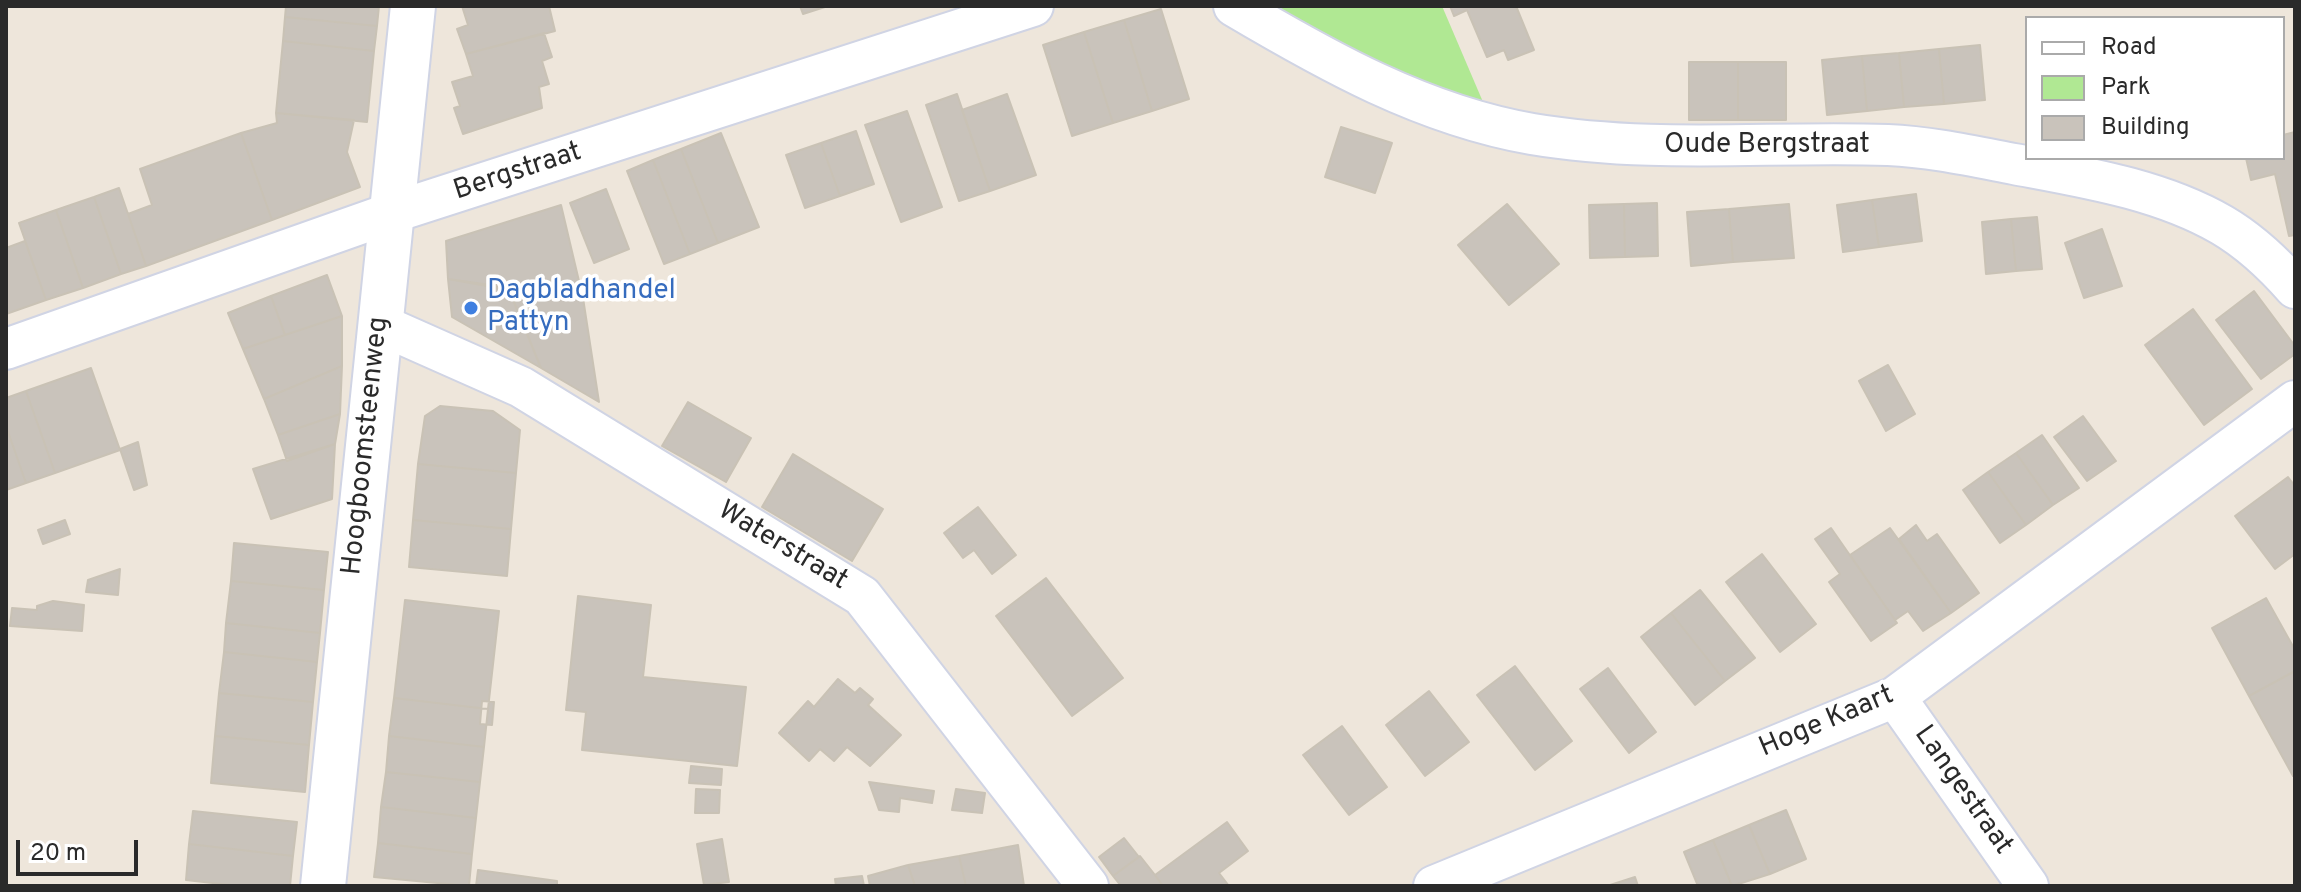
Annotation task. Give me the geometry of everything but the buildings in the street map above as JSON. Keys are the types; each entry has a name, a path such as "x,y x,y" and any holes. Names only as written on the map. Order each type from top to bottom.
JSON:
{"street":[{"name":"Hoogboomsteenweg","path":"323,886 413,6"},
{"name":"Bergstraat","path":"6,349 391,213 1033,6"},
{"name":"Oude Bergstraat","path":"1234,6 1334,64 1424,104 1529,133 1655,147 1923,147 2110,184 2168,201 2222,225 2253,245 2295,288"},
{"name":"Waterstraat","path":"379,324 521,387 862,596 1088,886"},
{"name":"Hoge Kaart","path":"1434,886 1895,697 2295,401"},
{"name":"Langestraat","path":"1895,697 2028,886"}],"green space":[{"path":"1259,6 1442,6 1486,109 1468,106"}],"place":[{"name":"Dagbladhandel Pattyn","path":"471,308"}]}
